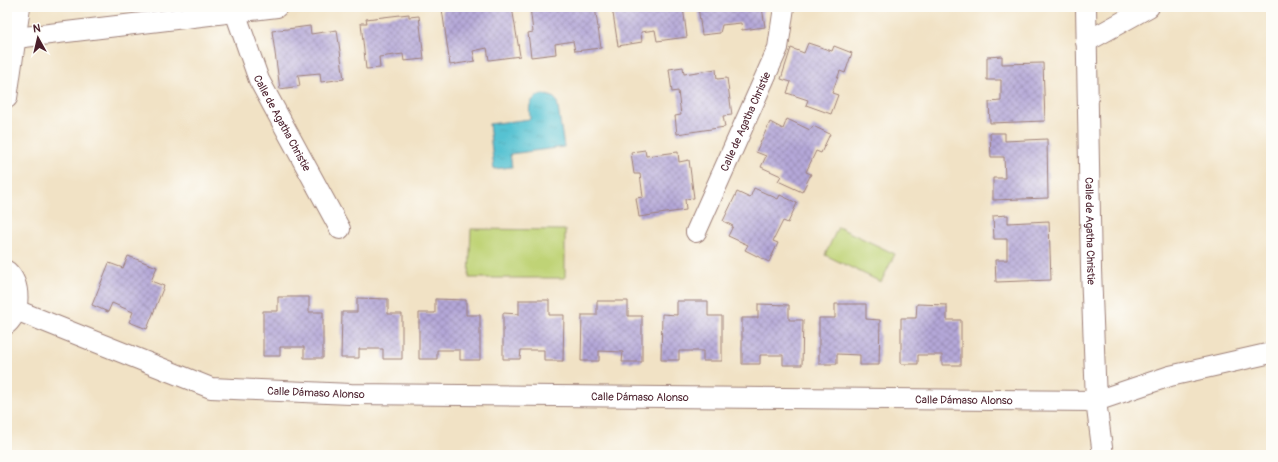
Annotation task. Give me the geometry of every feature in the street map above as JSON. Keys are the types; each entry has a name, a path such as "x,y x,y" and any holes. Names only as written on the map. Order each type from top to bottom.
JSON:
{"street":[{"path":"16,38 277,7"},
{"name":"Calle de Agatha Christie","path":"696,232 778,48 784,7"},
{"name":"Calle de Agatha Christie","path":"1086,7 1091,269 1096,401 1103,455"},
{"path":"1086,42 1149,7"},
{"path":"7,98 16,38 16,12"},
{"name":"Calle de Agatha Christie","path":"235,12 259,80 340,229"},
{"path":"7,270 16,284 18,297 12,317"},
{"name":"Calle Dámaso Alonso","path":"12,317 211,388 351,394 1096,401 1170,376 1271,353"}],"green space":[{"path":"838,227 895,254 881,282 825,255"},
{"path":"471,229 565,230 565,278 469,278"}],"water":[{"path":"542,94 553,97 557,101 564,147 510,154 512,167 494,169 489,124 530,119 530,104 537,96"}],"building":[{"path":"458,7 512,7 520,56 489,60 487,48 473,51 475,61 450,65 442,9"},
{"path":"530,7 595,7 601,48 575,51 573,41 555,44 556,54 531,57 528,33 533,32"},
{"path":"612,7 683,7 687,37 657,41 655,30 641,32 642,42 618,46"},
{"path":"698,7 762,7 765,27 742,30 741,23 722,25 720,33 702,35"},
{"path":"409,14 409,17 419,16 424,59 404,61 403,54 379,57 380,68 366,69 361,23 367,23 366,19"},
{"path":"310,26 311,34 337,30 344,79 321,82 320,73 298,75 300,86 280,89 272,31"},
{"path":"808,43 832,51 834,46 852,53 845,73 840,71 832,93 838,95 831,114 806,105 808,100 787,93 791,82 781,79 791,48 804,53"},
{"path":"1002,56 1002,64 1043,63 1045,121 990,123 989,102 1001,101 1001,80 987,80 987,57"},
{"path":"683,67 684,74 716,69 717,79 727,78 732,115 723,116 725,127 677,134 675,116 681,115 678,91 672,92 669,69"},
{"path":"787,119 810,130 813,126 830,134 821,153 816,151 806,172 811,174 802,192 778,181 781,176 761,167 766,156 756,152 770,122 783,129"},
{"path":"990,133 1005,133 1005,141 1047,139 1048,198 993,200 993,178 1005,178 1004,157 991,157"},
{"path":"645,150 646,156 678,152 679,162 689,160 694,198 685,199 686,210 639,217 636,198 643,197 640,174 634,174 631,152"},
{"path":"754,188 778,199 780,195 797,203 788,223 783,221 773,241 778,243 769,262 745,250 748,245 728,236 733,226 723,221 737,192 750,198"},
{"path":"1008,215 1008,223 1049,221 1051,280 996,282 995,260 1007,260 1007,239 994,239 993,216"},
{"path":"128,256 157,267 151,281 164,286 147,329 129,322 133,312 112,303 108,312 92,305 109,263 123,268"},
{"path":"278,297 309,297 309,312 323,312 323,358 304,358 304,347 280,347 280,356 263,356 263,311 278,311"},
{"path":"357,298 388,299 388,314 402,314 402,359 383,359 383,349 359,349 359,358 341,358 342,312 357,312"},
{"path":"435,299 466,300 466,315 480,315 480,360 460,360 460,350 437,350 437,359 419,359 419,313 435,313"},
{"path":"519,300 549,300 549,315 564,315 563,361 544,361 544,350 521,350 520,359 503,359 503,313 519,314"},
{"path":"597,301 628,301 628,316 642,316 642,362 622,362 623,352 599,351 599,361 581,361 582,315 597,315"},
{"path":"677,301 708,301 708,316 722,316 722,361 703,361 703,351 679,351 679,360 661,360 662,314 677,315"},
{"path":"758,304 789,305 789,320 803,320 802,365 783,365 783,355 760,355 760,364 742,364 742,318 758,318"},
{"path":"835,304 866,304 866,319 880,320 879,365 860,365 860,355 837,354 837,364 819,364 819,318 835,318"},
{"path":"917,304 947,305 947,320 961,320 961,365 942,365 942,355 918,355 918,364 901,364 901,318 916,318"}]}
